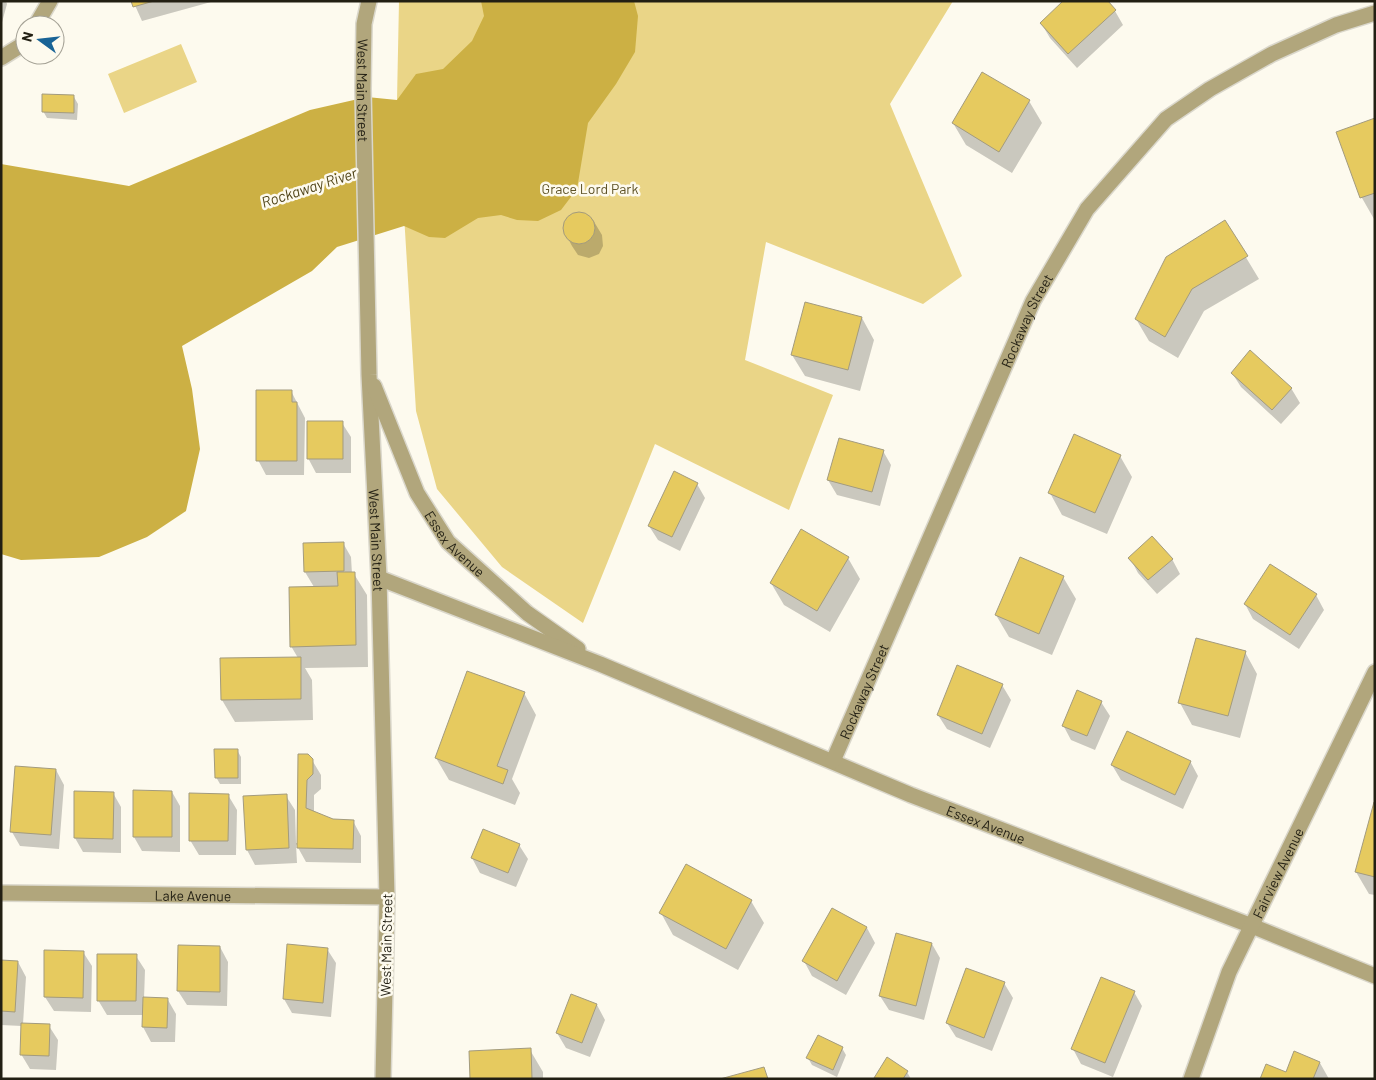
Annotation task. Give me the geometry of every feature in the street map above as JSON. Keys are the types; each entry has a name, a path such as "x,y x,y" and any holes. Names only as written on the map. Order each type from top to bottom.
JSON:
{"street":[{"path":"42,15 50,1"},
{"name":"West Main Street","path":"369,1 364,31 363,88 370,375 379,578 387,897 383,1079"},
{"name":"Rockaway Street","path":"832,761 1033,301 1087,209 1166,119 1210,89 1272,54 1336,25 1375,12"},
{"path":"1,58 15,49"},
{"name":"Essex Avenue","path":"370,375 417,493 448,542 527,613 600,664"},
{"name":"Essex Avenue","path":"379,578 600,664 912,795 1252,926 1375,976"},
{"name":"Fairview Avenue","path":"1191,1079 1229,972 1375,672"},
{"name":"Lake Avenue","path":"1,893 387,897"}],"green space":[{"name":"Grace Lord Park","path":"399,1 953,1 890,104 962,276 923,304 766,242 745,360 833,395 789,510 655,444 583,623 502,567 437,489 416,411 397,100"},
{"path":"181,44 197,82 124,113 108,74"}],"water":[{"name":"Rockaway River","path":"481,1 634,1 638,16 635,52 616,84 588,123 577,189 561,210 538,221 517,220 501,215 478,218 445,238 429,237 404,226 337,247 312,271 182,346 192,389 200,449 186,511 147,537 99,557 21,560 1,554 1,164 129,186 310,110 367,97 397,100 416,74 443,69 472,41 484,16"}],"building":[{"path":"131,1 154,1 133,7"},
{"path":"1063,1 1108,1 1116,10 1068,54 1040,23"},
{"path":"982,72 1030,100 999,152 952,123"},
{"path":"42,94 74,95 74,113 42,112"},
{"path":"1375,118 1375,193 1360,198 1336,132"},
{"path":"579,212 585,213 590,217 594,222 594,234 590,239 585,243 579,244 573,243 568,239 564,234 563,228 564,222 568,217 573,213"},
{"path":"1225,220 1248,256 1192,289 1165,337 1135,319 1166,257"},
{"path":"805,302 862,317 848,370 791,355"},
{"path":"1250,350 1292,388 1272,410 1231,373"},
{"path":"256,390 292,390 292,402 297,402 297,461 256,461"},
{"path":"307,421 343,421 343,459 307,459"},
{"path":"1074,434 1121,455 1095,513 1048,493"},
{"path":"839,438 884,450 872,492 827,480"},
{"path":"674,471 698,483 672,537 648,526"},
{"path":"801,529 849,557 817,611 770,583"},
{"path":"1152,536 1173,559 1148,580 1128,558"},
{"path":"344,542 344,571 304,572 303,543"},
{"path":"1020,557 1064,576 1039,634 995,615"},
{"path":"1270,564 1317,594 1290,635 1244,604"},
{"path":"337,572 355,572 356,645 290,647 289,587 338,586"},
{"path":"1196,638 1246,651 1228,716 1178,703"},
{"path":"301,657 301,699 221,700 220,658"},
{"path":"957,665 1003,684 982,734 937,715"},
{"path":"467,671 525,692 497,766 508,770 503,784 435,758"},
{"path":"1077,690 1102,701 1087,736 1062,726"},
{"path":"1127,731 1191,761 1175,795 1111,765"},
{"path":"214,749 238,749 238,778 215,778"},
{"path":"298,754 308,754 313,759 313,774 307,780 306,808 333,819 354,820 353,849 297,848"},
{"path":"15,766 56,769 51,835 10,832"},
{"path":"133,790 172,791 172,837 133,837"},
{"path":"74,791 114,792 113,839 74,838"},
{"path":"189,793 229,794 228,841 189,841"},
{"path":"287,794 289,848 246,850 243,796"},
{"path":"1375,803 1375,877 1355,872"},
{"path":"483,829 520,844 508,873 471,858"},
{"path":"686,864 752,900 726,949 659,913"},
{"path":"832,908 867,927 837,981 802,961"},
{"path":"896,933 932,943 916,1006 879,996"},
{"path":"287,944 328,948 323,1003 283,999"},
{"path":"178,945 220,946 220,992 177,991"},
{"path":"44,950 84,951 83,998 44,997"},
{"path":"97,954 137,954 136,1001 97,1001"},
{"path":"1,960 18,961 15,1012 1,1011"},
{"path":"966,968 1005,982 984,1038 946,1023"},
{"path":"1101,977 1135,991 1105,1063 1071,1049"},
{"path":"571,994 597,1004 582,1043 556,1033"},
{"path":"143,997 168,998 167,1028 142,1027"},
{"path":"21,1023 50,1024 49,1056 20,1055"},
{"path":"818,1035 843,1047 833,1070 806,1058"},
{"path":"531,1048 532,1079 470,1079 469,1051"},
{"path":"1294,1051 1320,1062 1313,1079 1260,1079 1266,1064 1286,1072"},
{"path":"887,1057 908,1071 903,1079 874,1078"},
{"path":"764,1067 768,1079 720,1079"}]}
